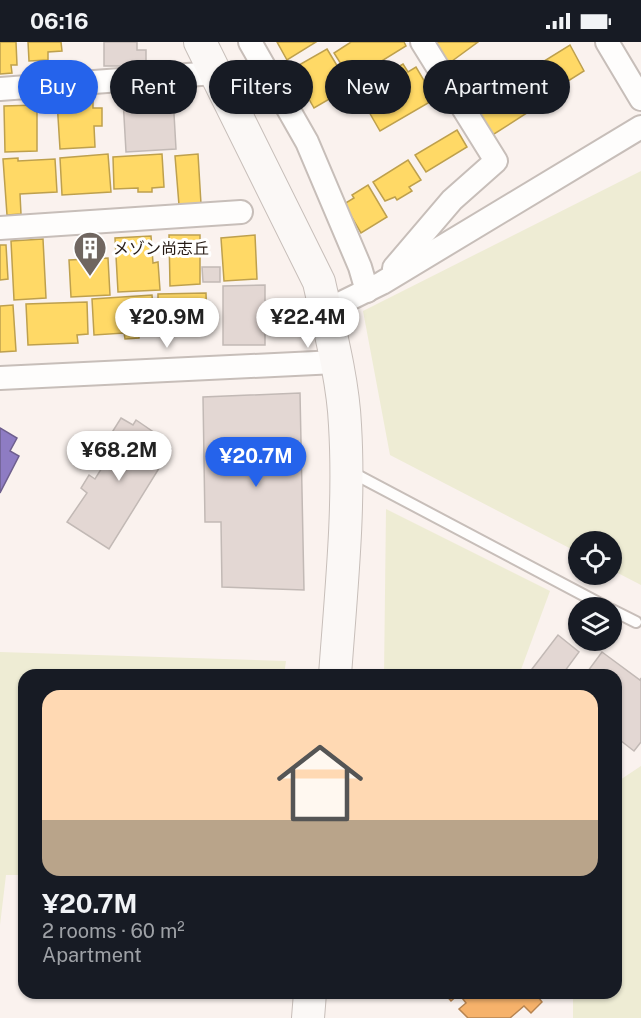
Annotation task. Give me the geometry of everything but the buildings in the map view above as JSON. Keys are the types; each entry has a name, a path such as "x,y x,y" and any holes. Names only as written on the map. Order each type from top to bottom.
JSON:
{"street":[{"path":"200,42 209,62"},
{"path":"250,42 307,142 360,267 374,287"},
{"path":"374,287 452,200 496,161 422,42"},
{"path":"607,42 641,99"},
{"path":"0,90 209,73"},
{"path":"235,114 319,282 336,362 345,424 345,546 335,669"},
{"path":"325,310 374,287 641,127"},
{"path":"0,228 241,212"},
{"path":"0,378 336,362"},
{"path":"309,1018 310,999"}],"lane":[{"path":"345,469 587,597"},
{"path":"622,615 636,622"}],"shaded area":[{"path":"641,171 641,585 622,575 622,531 568,531 568,547 390,455 363,311"},
{"path":"386,509 550,591 521,669 384,669"},
{"path":"0,652 286,661 285,669 18,669 18,875 6,875 0,925"},
{"path":"641,766 641,1018 573,1018 573,999 622,999 622,779"}],"place":[{"name":"メゾン尚志丘","path":"90,277"}]}
